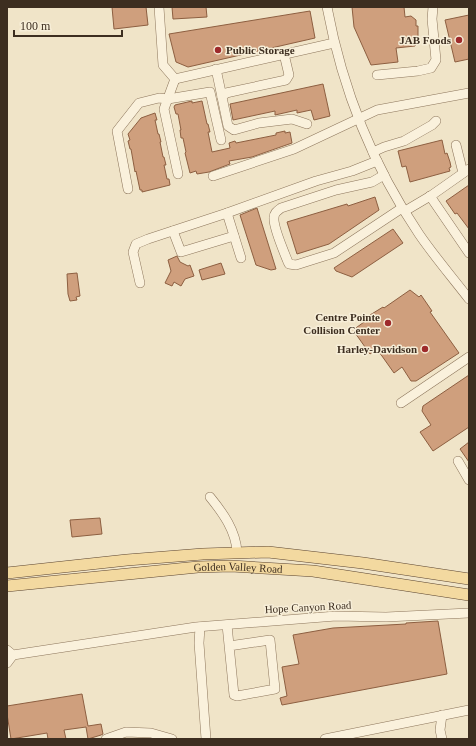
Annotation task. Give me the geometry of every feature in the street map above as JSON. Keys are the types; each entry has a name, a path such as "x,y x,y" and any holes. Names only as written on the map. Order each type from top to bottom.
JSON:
{"main road":[{"name":"Golden Valley Road","path":"7,573 127,560 237,552 268,552 363,563 469,579"},
{"name":"Golden Valley Road","path":"7,586 198,567 231,566 313,572 469,595"}],"street":[{"path":"159,7 163,65 175,79"},
{"path":"327,7 342,71 359,119 384,175 403,209 436,257 469,299"},
{"path":"377,74 418,71 431,68 436,60 432,19 433,7"},
{"path":"175,79 334,42"},
{"path":"222,97 226,93 286,80 289,75 284,54"},
{"path":"216,69 228,126 234,130 259,123 292,119 307,124"},
{"path":"175,79 164,109 178,174"},
{"path":"128,189 117,131 139,103 159,98 168,99 210,92 221,140"},
{"path":"213,176 294,149 377,110 469,92"},
{"path":"140,283 133,252 136,244 316,180 352,171 375,156 384,147 404,141 432,125 436,121"},
{"path":"384,175 372,182 336,190 281,208 277,211 275,213 274,221 289,264 296,265 334,253 403,209 430,196 466,171 456,145"},
{"path":"430,196 469,253"},
{"path":"226,213 241,258"},
{"path":"173,231 181,252 234,236"},
{"path":"401,403 469,357"},
{"path":"458,461 469,480"},
{"path":"210,497 221,511 231,528 237,542 237,552"},
{"name":"Hope Canyon Road","path":"10,652 198,627 336,616 386,617 469,613"},
{"path":"226,625 234,695 236,696 275,689 270,640 229,646"},
{"path":"198,627 206,739"},
{"path":"7,663 10,652"},
{"path":"326,739 469,710"},
{"path":"442,715 440,730 442,739"},
{"path":"106,739 126,732 151,733 172,739"}],"building":[{"path":"112,7 146,7 148,25 114,29"},
{"path":"172,7 206,7 207,17 173,19"},
{"path":"352,7 404,7 405,17 411,16 416,20 416,26 418,26 418,42 415,46 396,48 398,62 371,65 354,27"},
{"name":"Public Storage","path":"310,11 315,38 188,67 176,62 169,34"},
{"name":"JAB Foods","path":"469,15 469,59 455,62 445,20"},
{"path":"323,84 330,116 314,120 311,110 297,113 297,110 275,115 275,111 233,120 230,104"},
{"path":"192,101 192,103 202,101 210,132 208,132 212,152 230,148 229,143 235,141 236,143 276,135 276,133 285,131 285,133 290,132 292,143 252,157 229,161 230,164 209,172 197,174 196,171 190,173 183,138 181,138 178,114 176,114 174,107 175,105"},
{"path":"155,113 157,120 155,120 166,165 164,165 170,185 142,192 142,190 140,190 136,171 135,172 128,141 130,140 128,134 141,118"},
{"path":"442,140 445,154 447,153 450,162 450,171 410,182 406,166 402,167 398,151"},
{"path":"469,185 469,229 457,213 455,214 446,201"},
{"path":"375,197 379,210 329,244 297,254 287,222 347,204 348,206"},
{"path":"257,208 276,269 271,270 256,265 240,215"},
{"path":"393,229 403,243 352,277 336,271 334,268"},
{"path":"177,256 180,262 188,266 190,265 194,276 185,279 181,286 174,282 172,286 165,283 171,271 168,260"},
{"path":"221,263 225,274 202,280 199,270"},
{"path":"77,273 80,296 76,297 77,300 70,301 68,294 67,274"},
{"path":"410,290 419,297 421,295 432,311 430,312 459,353 416,381 411,381 402,367 394,373 377,349 370,354 353,330 371,317 370,315 383,307 384,308"},
{"path":"469,375 469,427 433,451 420,432 431,425 422,411 423,406"},
{"path":"469,442 469,462 460,449"},
{"path":"100,518 102,534 72,537 70,520"},
{"path":"438,621 447,674 282,705 280,698 287,696 282,667 299,664 293,635 333,628"},
{"path":"82,694 88,726 101,724 103,734 88,739 86,727 64,730 66,739 48,739 47,733 11,739 7,706"}],"place":[{"name":"JAB Foods","path":"459,40"},
{"name":"Public Storage","path":"218,50"},
{"name":"Centre Pointe Collision Center","path":"388,323"},
{"name":"Harley-Davidson","path":"425,349"}]}
